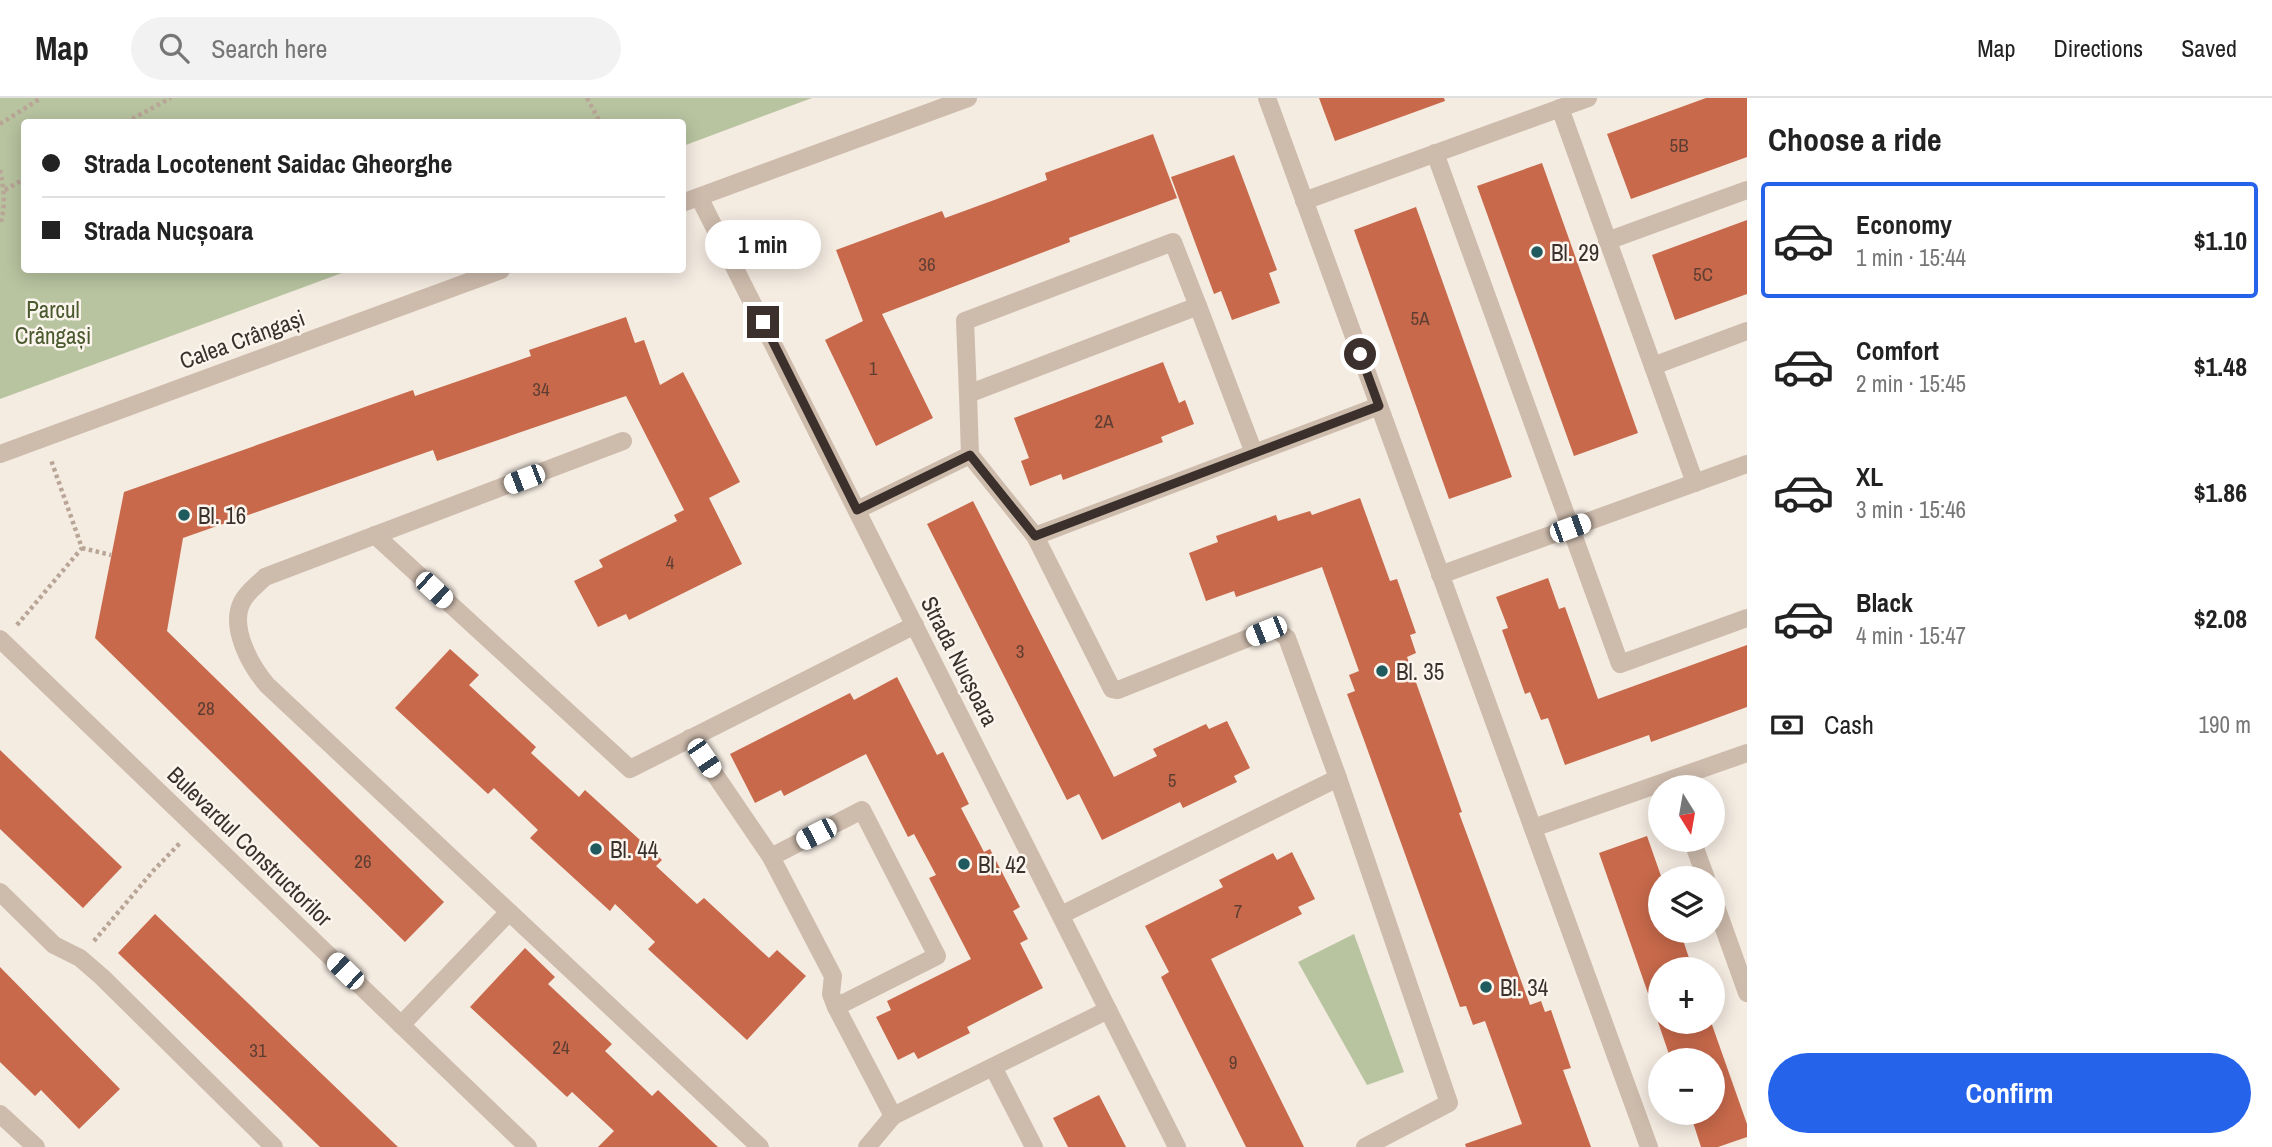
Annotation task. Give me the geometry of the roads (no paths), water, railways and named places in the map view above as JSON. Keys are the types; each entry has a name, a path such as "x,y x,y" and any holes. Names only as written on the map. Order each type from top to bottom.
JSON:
{"street":[{"path":"691,200 968,98"},
{"path":"1267,98 1649,1147"},
{"path":"1304,201 1588,98"},
{"path":"1560,108 1695,483"},
{"path":"1435,153 1620,664 1747,618"},
{"path":"1608,241 1747,190"},
{"name":"Strada Nucșoara","path":"691,200 857,510 1177,1147"},
{"path":"1254,453 1173,242 965,321 970,455 1035,536 1110,686 1115,690 1266,631 1284,634 1338,778 1449,1103 1365,1147"},
{"name":"Calea Crângași","path":"0,454 493,273"},
{"path":"968,394 1198,306"},
{"path":"1653,366 1747,331"},
{"path":"1035,536 1379,406"},
{"path":"623,441 264,577 241,605 239,622 246,655 267,685 760,1147"},
{"path":"857,510 970,455"},
{"path":"1440,575 1747,464"},
{"path":"376,535 630,769 915,625"},
{"name":"Bulevardul Constructorilor","path":"1,642 527,1147"},
{"path":"690,738 771,857 833,976 831,994 836,1007 893,1116"},
{"path":"1694,775 1747,753"},
{"path":"1060,915 1338,778"},
{"path":"1533,828 1648,792"},
{"path":"771,857 862,810 937,956 836,1007"},
{"path":"0,892 54,945 80,958 159,1032 274,1147"},
{"path":"401,1025 509,912"},
{"path":"1725,932 1747,993"},
{"path":"867,1147 893,1116 1108,1010"},
{"path":"993,1067 1034,1147"},
{"path":"0,1114 16,1140 36,1147"}],"place":[{"name":"Bl. 29","path":"1537,252"},
{"name":"Bl. 16","path":"184,515"},
{"name":"Bl. 35","path":"1382,671"},
{"name":"Bl. 44","path":"596,849"},
{"name":"Bl. 42","path":"964,864"},
{"name":"Bl. 34","path":"1486,987"}],"park label":[{"name":"Parcul Crângași","path":"53,322"}]}
